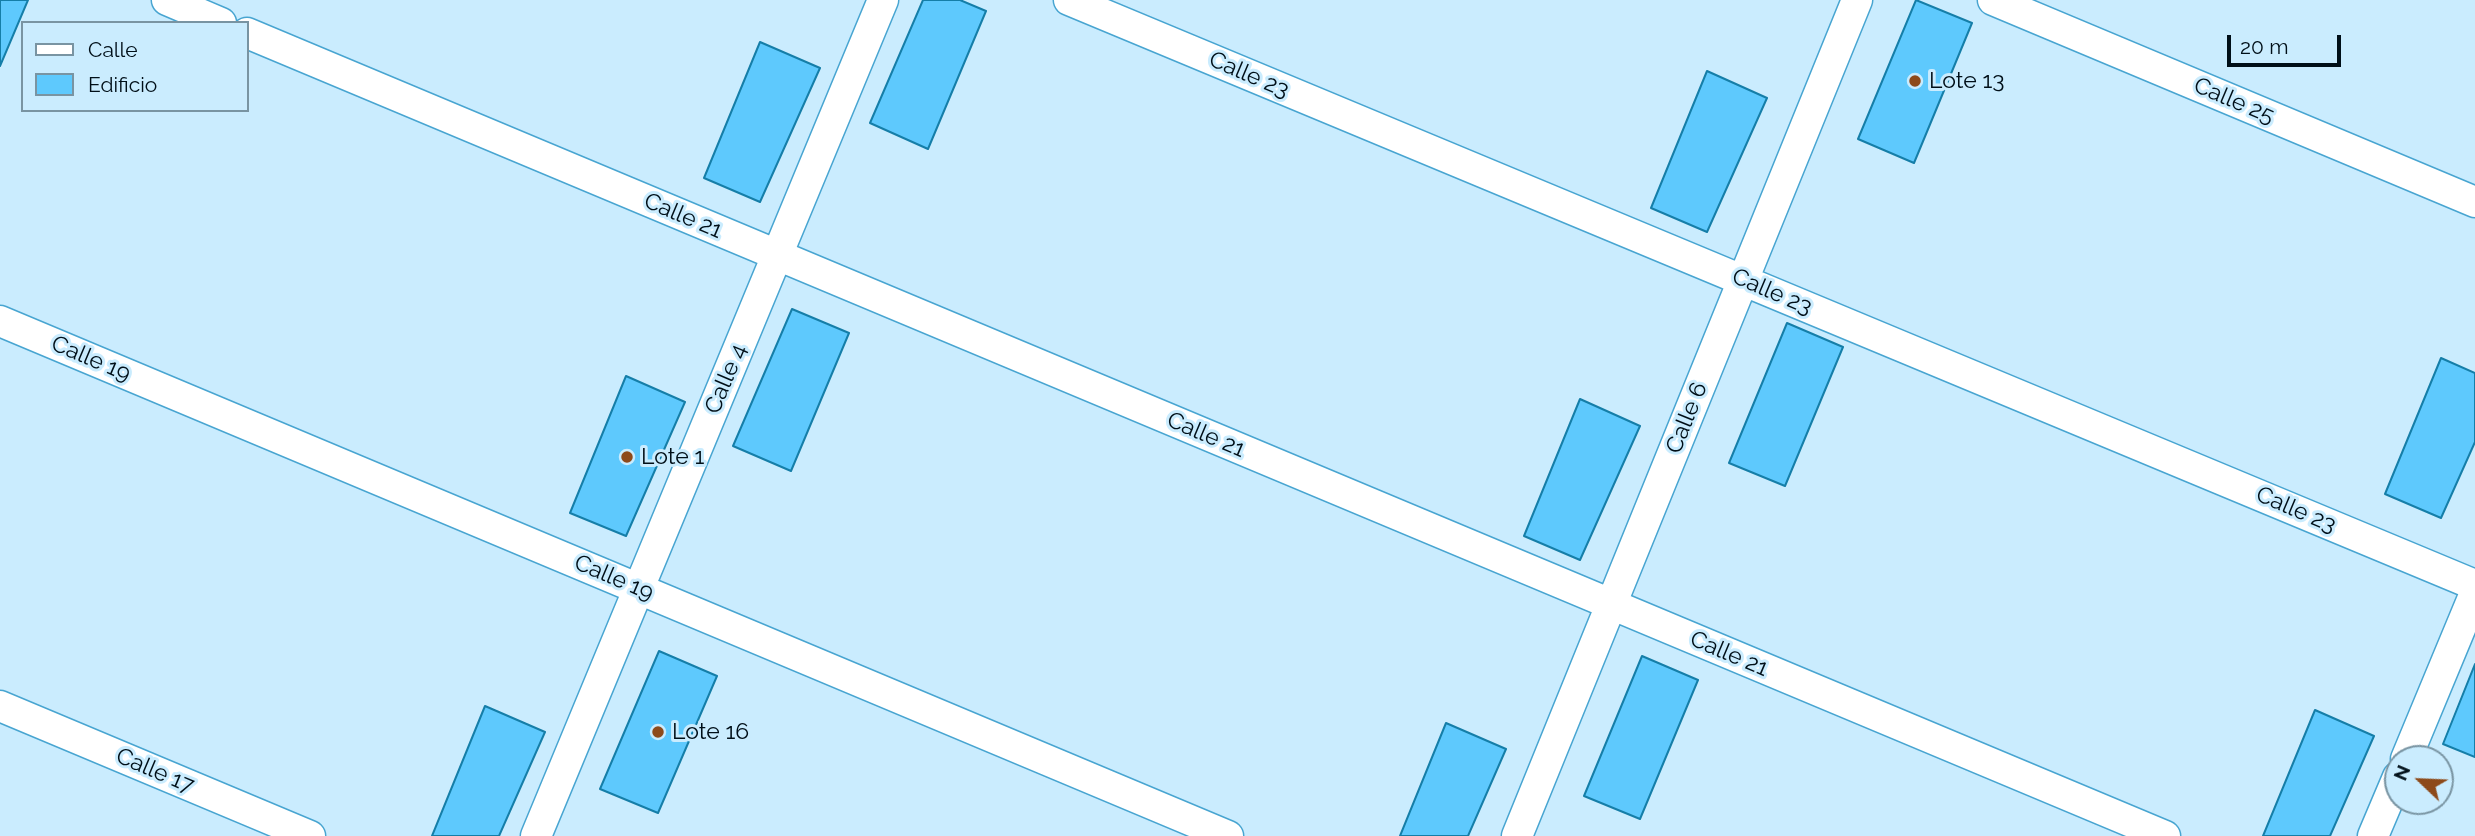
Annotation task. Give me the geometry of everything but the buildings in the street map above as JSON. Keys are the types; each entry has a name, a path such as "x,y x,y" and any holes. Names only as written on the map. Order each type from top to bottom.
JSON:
{"street":[{"path":"167,0 216,21"},
{"name":"Calle 4","path":"536,836 883,0"},
{"name":"Calle 23","path":"1069,0 2475,584"},
{"name":"Calle 6","path":"1517,836 1857,0"},
{"name":"Calle 25","path":"1993,0 2475,202"},
{"name":"Calle 21","path":"248,33 2165,836"},
{"name":"Calle 19","path":"0,321 1228,836"},
{"path":"2412,745 2475,593"},
{"name":"Calle 17","path":"0,706 310,836"},
{"path":"2373,836 2384,810"}],"place":[{"name":"Lote 13","path":"1915,81"},
{"name":"Lote 1","path":"627,457"},
{"name":"Lote 16","path":"658,732"}]}
